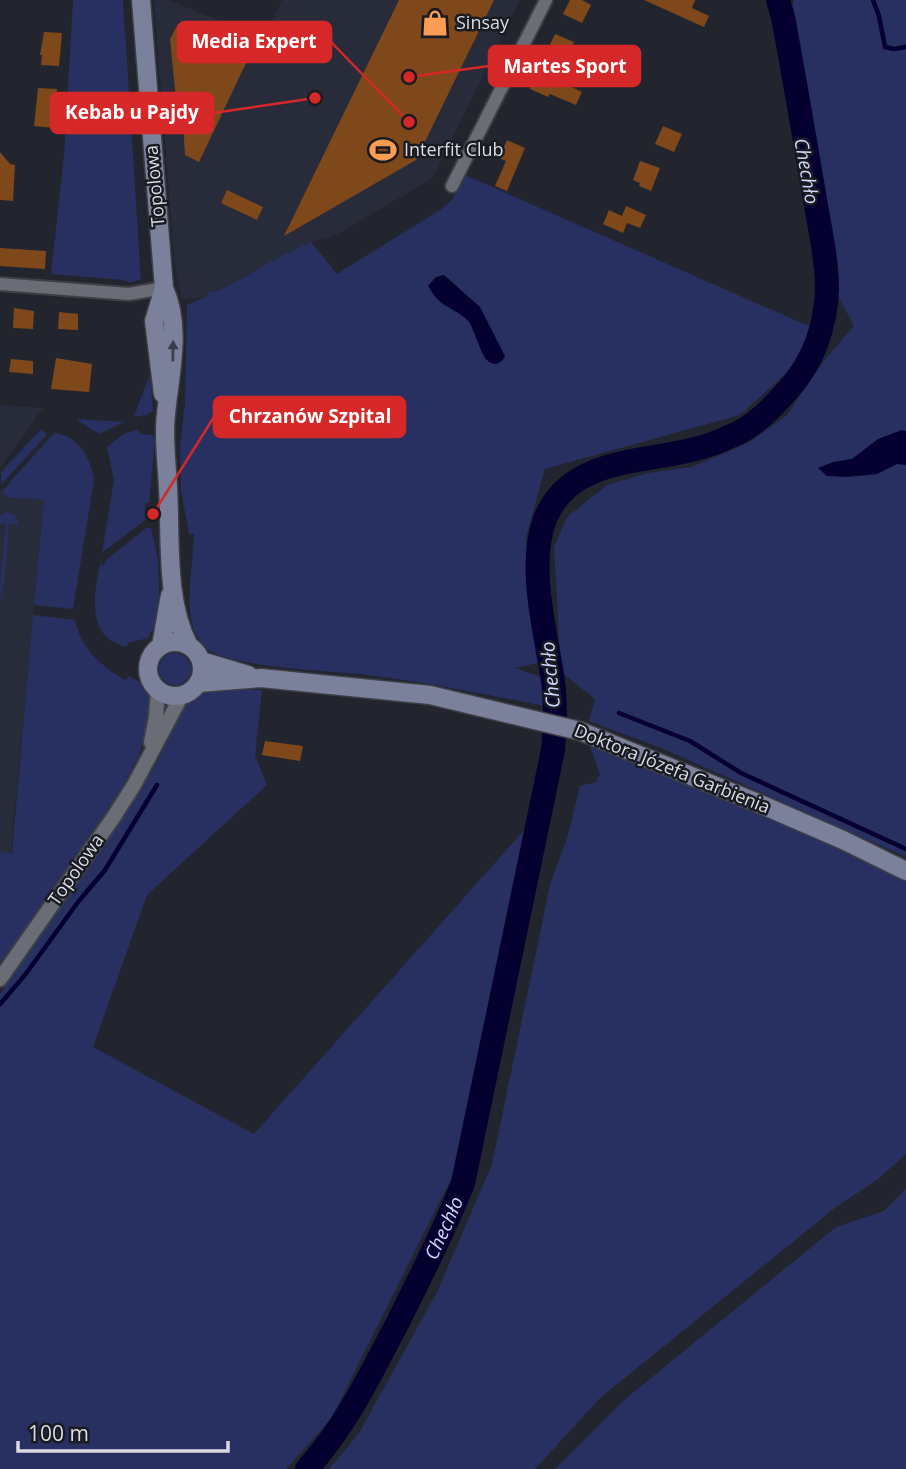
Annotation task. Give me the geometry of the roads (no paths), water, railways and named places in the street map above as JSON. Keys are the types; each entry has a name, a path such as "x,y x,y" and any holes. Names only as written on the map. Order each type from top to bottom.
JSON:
{"main road":[{"name":"Topolowa","path":"141,0 164,288 172,306 173,321 172,365 166,414 172,585 183,634 189,646"},
{"name":"Topolowa","path":"161,646 172,585"},
{"path":"170,642 189,646 201,661 198,683 182,695 169,695 158,689 149,676 151,658 161,646 170,642"},
{"name":"Doktora Józefa Garbienia","path":"201,661 261,678 430,695 580,731 753,801 906,871"},
{"name":"Doktora Józefa Garbienia","path":"198,683 261,678"}],"street":[{"path":"452,186 547,0"},
{"path":"0,284 129,294 164,288"},
{"name":"Topolowa","path":"148,757 158,689"},
{"name":"Topolowa","path":"0,979 113,818 182,695"}],"waterway":[{"name":"Chechło","path":"307,1469 334,1435 367,1381 432,1254 463,1183 553,750 554,690 538,578 540,537 545,519 556,499 588,474 628,462 701,447 747,428 769,410 797,379 821,330 827,288 824,253 778,0"},
{"path":"873,0 885,47 906,47"},
{"name":"Chechło","path":"546,685 562,690"},
{"path":"619,713 690,741 741,773 906,849"},
{"path":"0,1004 105,870 157,785"}],"place":[{"name":"Sinsay","path":"435,23"},
{"name":"Martes Sport","path":"409,77"},
{"name":"Kebab u Pajdy","path":"315,98"},
{"name":"Media Expert","path":"409,122"},
{"name":"Interfit Club","path":"383,150"},
{"name":"Chrzanów Szpital","path":"153,514"}]}
